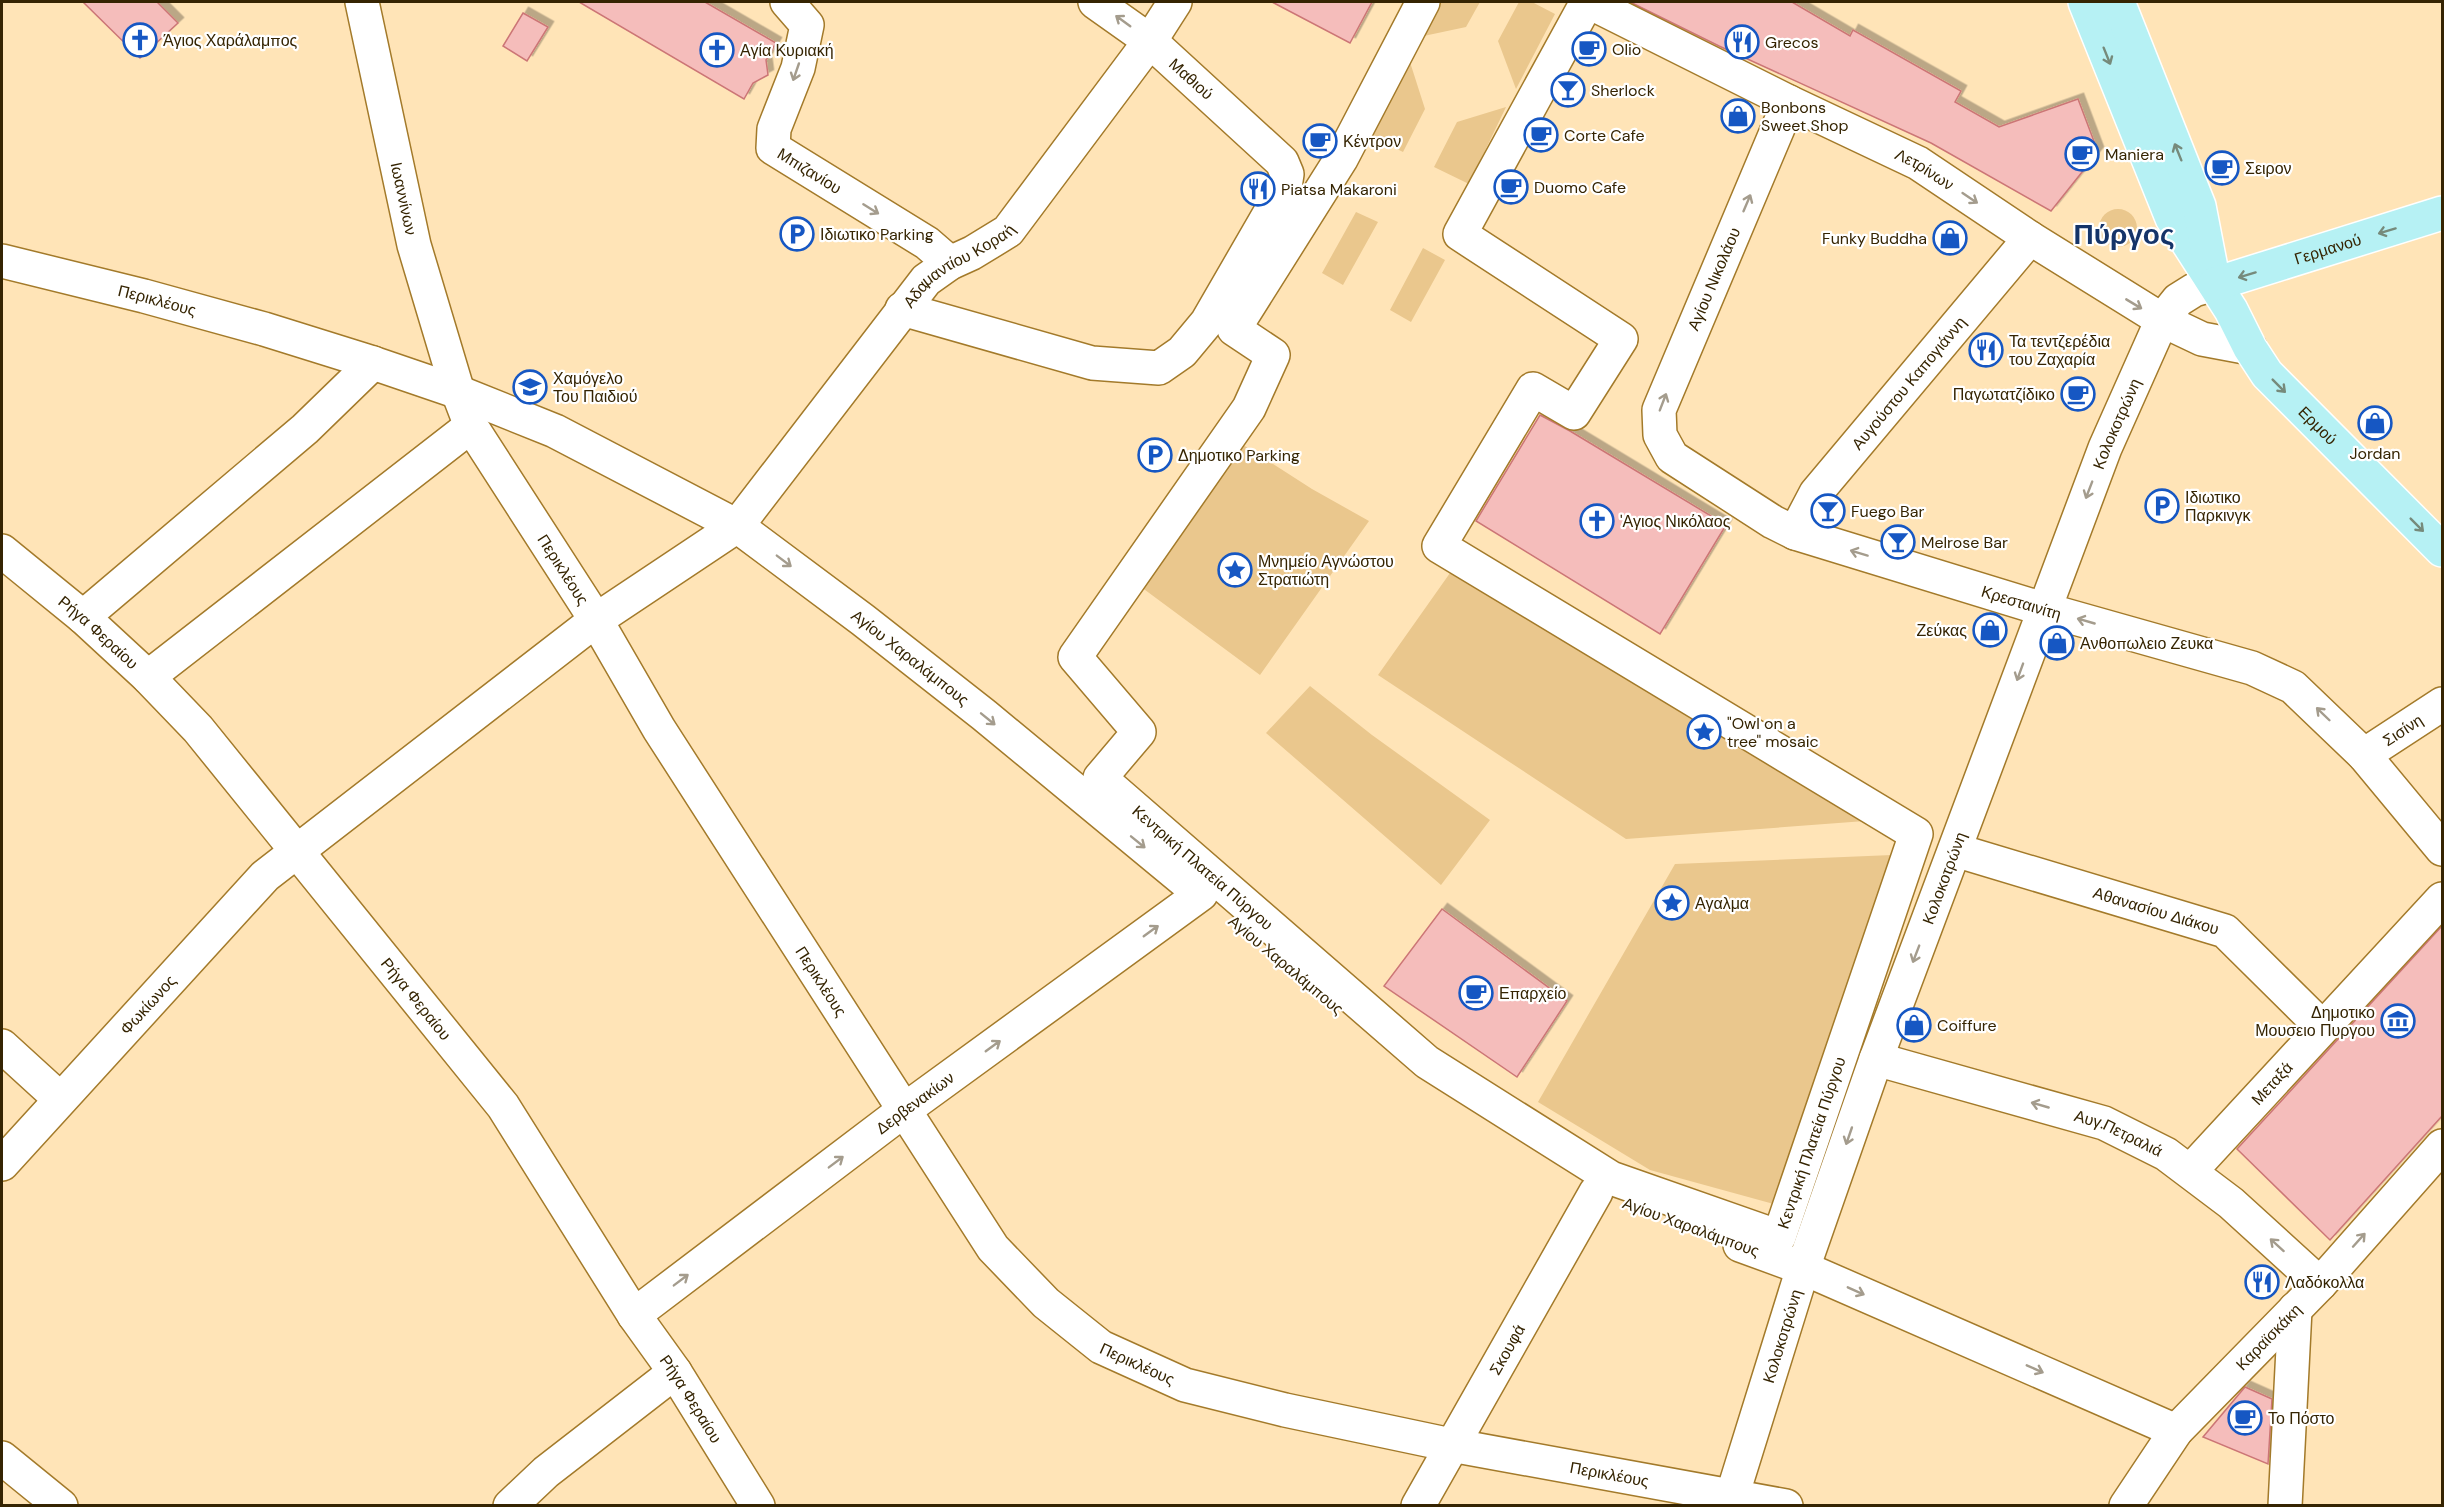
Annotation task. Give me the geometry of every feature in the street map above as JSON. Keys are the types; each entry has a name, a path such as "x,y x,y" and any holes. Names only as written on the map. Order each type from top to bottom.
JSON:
{"main road":[{"name":"Ερμού","path":"2085,2 2172,218 2231,310 2250,348 2267,374 2442,550"},
{"name":"Ερμού","path":"2118,2 2199,206 2215,284"},
{"name":"Γερμανού","path":"2215,284 2442,213"}],"street":[{"name":"Ιωαννίνων","path":"362,2 414,245 458,392"},
{"name":"Μπιζανίου","path":"787,2 807,25 798,68 774,129 773,148 927,243 950,262"},
{"name":"Μαθιού","path":"902,309 944,323 1092,363 1159,368 1182,352 1207,322 1285,187 1287,174 1282,162 1150,41 1095,2"},
{"name":"Αδαμαντίου Κοραή","path":"596,620 737,526 926,280 950,262 972,253 1008,231 1150,41 1175,2"},
{"name":"Κεντρική Πλατεία Πύργου","path":"1423,2 1341,159 1234,329 1273,355 1249,408 1075,657 1139,732 1100,778 1427,1062 1611,1178 1779,1237 1916,834 1439,546 1533,389 1574,413 1621,339 1460,234 1588,2"},
{"name":"Λετρίνων","path":"1588,2 1918,163 2030,238 2162,320 2202,339 2250,348"},
{"name":"Αγίου Νικολάου","path":"1672,457 1660,435 1659,410 1789,102"},
{"name":"Αυγούστου Καπογιάννη","path":"1795,533 1816,493 2030,238"},
{"name":"Περικλέους","path":"2,261 144,296 373,363 458,392 471,426 596,620 659,729 993,1248 1046,1303 1101,1347 1185,1385 1285,1410 1730,1500 1786,1506"},
{"name":"Κολοκοτρώνη","path":"1730,1500 1803,1268 1876,1059 2105,448 2162,320 2178,300 2194,290 2215,284"},
{"path":"83,618 305,429 373,363"},
{"name":"Αγίου Χαραλάμπους","path":"458,392 555,431 737,526 863,620 984,716 1341,1012 1511,1140 1596,1192 1803,1268 2176,1431"},
{"path":"148,677 471,426"},
{"name":"Κρεσταινίτη","path":"1672,457 1773,522 1795,533 2043,609 2252,668 2293,687 2364,755 2442,849"},
{"name":"Ρήγα Φεραίου","path":"2,551 83,618 148,677 198,729 503,1106 634,1315 675,1372 758,1506"},
{"name":"Φωκίωνος","path":"2,1164 59,1098 265,876 596,620"},
{"name":"Σισίνη","path":"2364,755 2442,704"},
{"name":"Αθανασίου Διάκου","path":"1955,850 2225,931 2322,1027"},
{"name":"Δερβενακίων","path":"634,1315 903,1111 1201,894"},
{"name":"Μεταξά","path":"2197,1164 2442,899"},
{"path":"2,1046 59,1098"},
{"name":"Αυγ.Πετραλιά","path":"1876,1059 2104,1123 2166,1154 2230,1203 2320,1284"},
{"name":"Καραϊσκάκη","path":"2126,1506 2176,1431 2320,1284 2442,1146"},
{"name":"Σκουφά","path":"1418,1506 1596,1192"},
{"path":"2285,1506 2295,1309"},
{"path":"510,1506 546,1472 675,1372"},
{"path":"2,1458 61,1506"}],"shaded area":[{"path":"1437,2 1480,2 1466,27 1419,37"},
{"path":"1519,2 1532,2 1555,14 1516,89 1498,41"},
{"path":"1409,59 1425,109 1403,152 1369,135"},
{"path":"1506,107 1469,184 1434,167 1457,122"},
{"path":"2118,209 2132,214 2137,228 2132,242 2118,247 2104,242 2099,228 2104,214"},
{"path":"1356,212 1378,222 1343,285 1322,273"},
{"path":"1423,248 1445,260 1411,322 1390,310"},
{"path":"1237,441 1312,489 1369,521 1260,675 1137,584"},
{"path":"1462,556 1865,821 1626,839 1378,675"},
{"path":"1310,686 1372,735 1490,820 1441,885 1266,733"},
{"path":"1892,855 1788,1208 1650,1170 1538,1102 1675,864"}],"building":[{"name":"Άγιος Χαράλαμπος","path":"83,2 157,2 178,23 140,58"},
{"name":"Αγία Κυριακή","path":"579,2 705,2 776,43 766,60 768,75 753,83 744,99"},
{"path":"1272,2 1372,2 1350,43"},
{"path":"1630,2 1792,2 1850,36 1853,30 1961,91 1955,102 1999,127 2078,99 2098,152 2051,211 1931,143 1719,46"},
{"path":"523,13 548,27 527,61 503,46"},
{"name":"'Αγιος Νικόλαος","path":"1540,415 1726,525 1660,634 1476,521"},
{"name":"Επαρχείο","path":"1442,909 1567,1001 1517,1077 1384,986"},
{"name":"Δημοτικο Μουσειο Πυργου","path":"2442,926 2442,1116 2330,1240 2237,1149"},
{"name":"Το Πόστο","path":"2245,1387 2272,1399 2268,1464 2203,1437"}],"place":[{"name":"Άγιος Χαράλαμπος","path":"140,40"},
{"name":"Grecos","path":"1742,42"},
{"name":"Olio","path":"1589,49"},
{"name":"Αγία Κυριακή","path":"717,50"},
{"name":"Sherlock","path":"1568,90"},
{"name":"Bonbons Sweet Shop","path":"1738,116"},
{"name":"Corte Cafe","path":"1541,135"},
{"name":"Κέντρον","path":"1320,141"},
{"name":"Maniera","path":"2082,154"},
{"name":"Σειρον","path":"2222,168"},
{"name":"Duomo Cafe","path":"1511,187"},
{"name":"Piatsa Makaroni","path":"1258,189"},
{"name":"Ιδιωτικο Parking","path":"797,234"},
{"name":"Funky Buddha","path":"1950,238"},
{"name":"Τα τεντζερέδια του Ζαχαρία","path":"1986,350"},
{"name":"Χαμόγελο Του Παιδιού","path":"530,387"},
{"name":"Παγωτατζίδικο","path":"2078,394"},
{"name":"Jordan","path":"2375,423"},
{"name":"Δημοτικο Parking","path":"1155,455"},
{"name":"Ιδιωτικο Παρκινγκ","path":"2162,506"},
{"name":"Fuego Bar","path":"1828,511"},
{"name":"'Αγιος Νικόλαος","path":"1597,521"},
{"name":"Melrose Bar","path":"1898,542"},
{"name":"Μνημείο Αγνώστου Στρατιώτη","path":"1235,570"},
{"name":"Ζεύκας","path":"1990,630"},
{"name":"Ανθοπωλειο Ζευκα","path":"2057,643"},
{"name":"\"Owl on a tree\" mosaic","path":"1704,732"},
{"name":"Αγαλμα","path":"1672,903"},
{"name":"Επαρχείο","path":"1476,993"},
{"name":"Δημοτικο Μουσειο Πυργου","path":"2398,1021"},
{"name":"Coiffure","path":"1914,1025"},
{"name":"Λαδόκολλα","path":"2262,1282"},
{"name":"Το Πόστο","path":"2245,1418"}],"district":[{"name":"Πύργος","path":"2124,234"}]}
